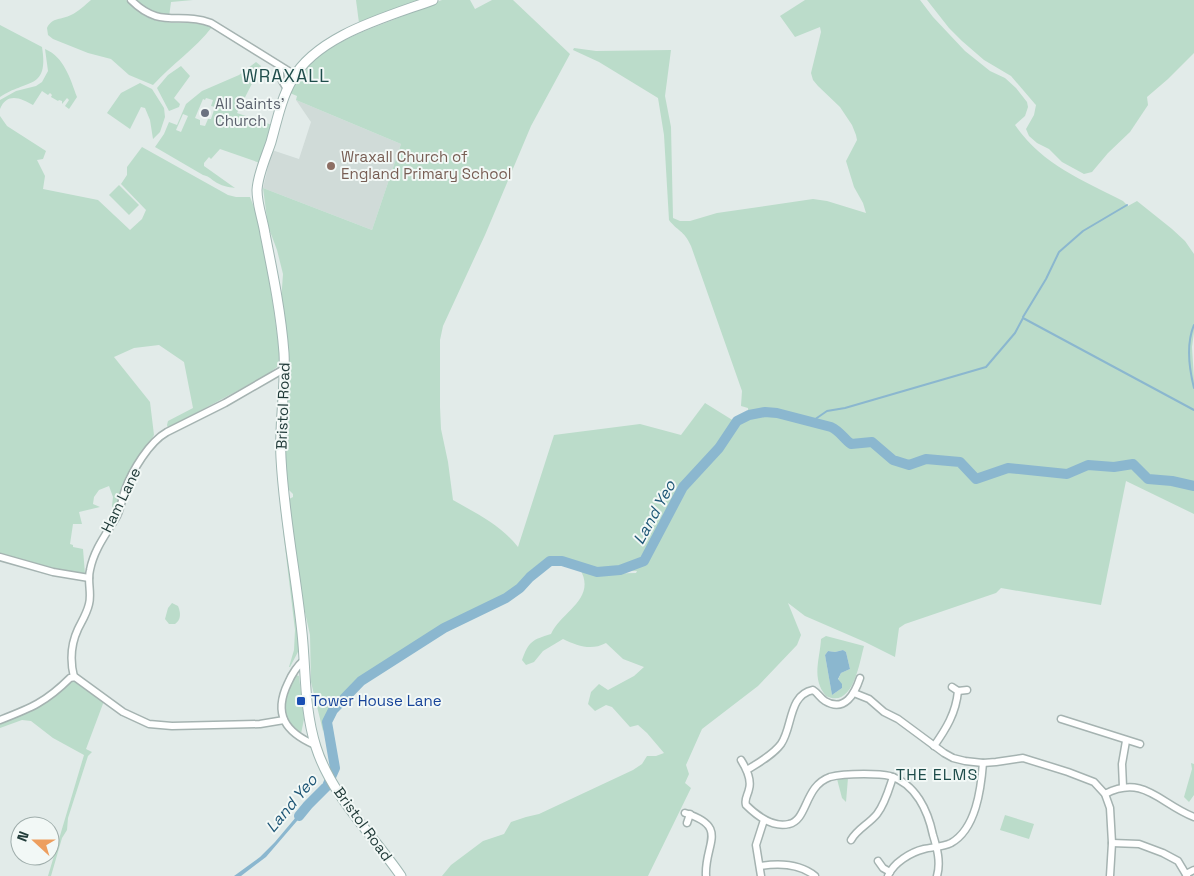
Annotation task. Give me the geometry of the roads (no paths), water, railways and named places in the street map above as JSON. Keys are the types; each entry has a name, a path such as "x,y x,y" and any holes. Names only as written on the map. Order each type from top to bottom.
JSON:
{"main road":[{"name":"Bristol Road","path":"401,876 333,783 315,745 308,713 304,660 281,459 280,436 284,369 280,313 257,191 263,164 287,90 295,74 310,57 332,41 353,31 433,0"}],"street":[{"path":"131,0 143,10 159,18 202,20 211,23 280,67 295,74"},
{"path":"280,67 280,80 287,90"},
{"name":"Ham Lane","path":"74,677 71,667 73,646 76,633 90,602 90,568 95,555 119,512 127,485 151,446 158,437 166,432 225,403 284,369"},
{"path":"0,557 53,572 89,578"},
{"path":"304,660 297,667 284,693 281,708 284,720 288,726 299,736 315,745"},
{"path":"0,720 40,704 55,693 70,678 74,677 80,679 133,718 154,725 260,724 284,720"},
{"path":"747,770 770,755 781,744 796,704 804,693 814,690 824,701 835,704 847,701 854,693 860,678"},
{"path":"952,687 958,691 967,690"},
{"path":"934,746 949,724 958,691"},
{"path":"854,693 869,699 882,711 898,719 944,754 953,758 983,763 1025,758 1088,779 1096,784 1105,794 1110,808 1112,844 1110,876"},
{"path":"1061,719 1140,744"},
{"path":"1123,787 1122,764 1126,741"},
{"path":"741,760 747,770 750,784 745,804 764,820 784,825 794,822 802,812 812,790 828,778 850,774 883,774 905,784 922,801 930,822 939,863 937,876"},
{"path":"878,861 889,874 912,854 953,842 967,826 980,790 983,763"},
{"path":"852,840 856,829 879,811 893,777"},
{"path":"1105,794 1123,787 1143,789 1194,817"},
{"path":"687,823 687,813 705,821 712,834 705,876"},
{"path":"761,876 756,845 764,820"},
{"path":"1112,844 1139,844 1164,852 1178,861 1187,875 1194,870"},
{"path":"760,866 786,864 809,872 814,876"}],"water":[{"path":"843,650 846,652 850,669 841,673 838,679 842,684 842,688 832,695 825,655 828,651"},
{"path":"307,804 309,807 266,857 241,876 234,876 260,857"}],"waterway":[{"path":"1023,317 1046,279 1059,252 1083,231 1127,205"},
{"path":"811,422 827,411 845,408 986,367 1015,333 1023,318 1194,410"},
{"path":"1194,325 1191,332 1189,356 1194,388"},
{"name":"Land Yeo","path":"299,816 327,786 335,768 327,722 333,710 361,681 444,628 506,598 550,561 562,561 597,572 620,570 644,561 683,487 719,448 737,421 749,415 765,412 777,413 831,427 851,444 872,442 893,460 909,465 926,459 960,462 976,479 1008,468 1067,474 1088,465 1114,467 1133,464 1148,479 1172,481 1194,486"}],"place":[{"name":"All Saints' Church","path":"205,113"},
{"name":"Wraxall Church of England Primary School","path":"331,166"},
{"name":"Tower House Lane","path":"301,701"}],"district":[{"name":"WRAXALL","path":"286,76"},
{"name":"THE ELMS","path":"937,774"}]}
